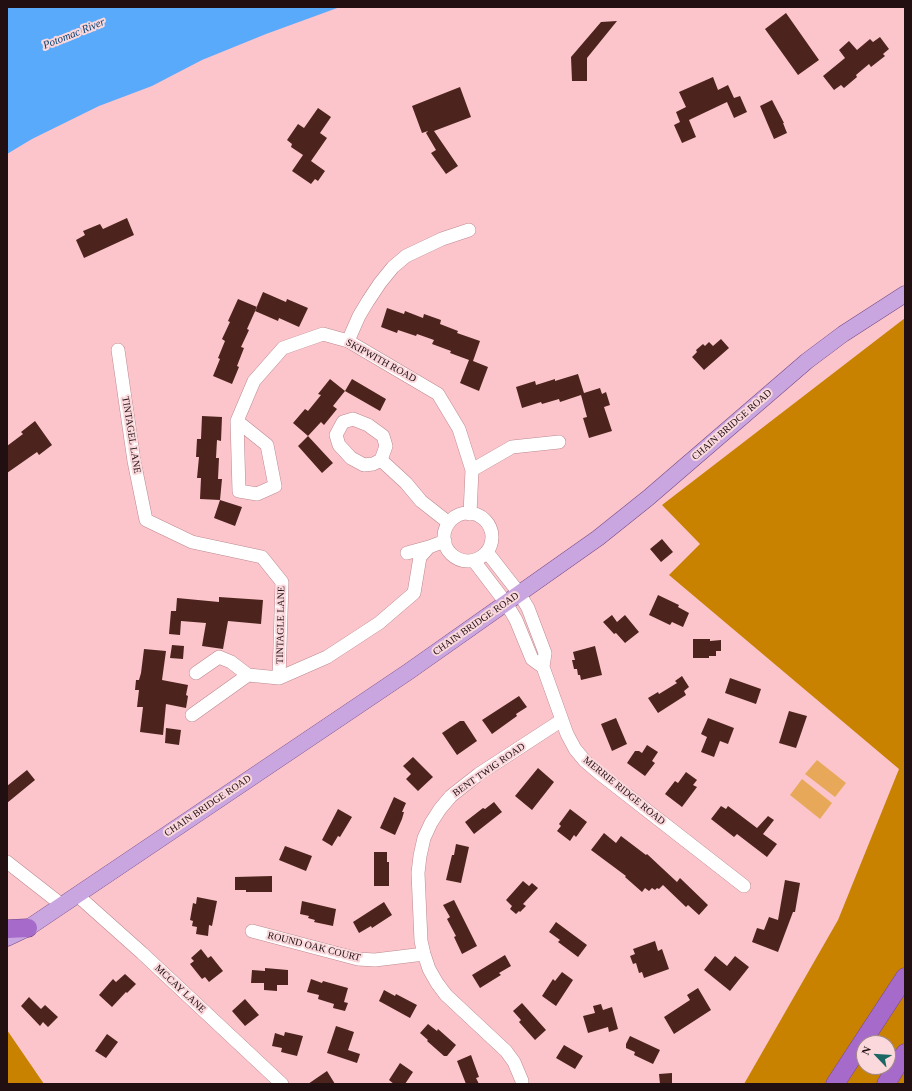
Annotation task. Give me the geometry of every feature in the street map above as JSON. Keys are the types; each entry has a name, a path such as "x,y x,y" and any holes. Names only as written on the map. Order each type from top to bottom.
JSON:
{"highway":[{"path":"7,929 28,928"},
{"path":"835,1084 905,977"},
{"path":"886,1084 905,1052"}],"main road":[{"name":"CHAIN BRIDGE ROAD","path":"7,938 28,928 401,676 598,538 631,512 788,376 824,347 861,321 905,294"},
{"name":"CHAIN BRIDGE ROAD","path":"7,948 28,928"}],"street":[{"path":"348,341 359,316 368,301 393,267 406,256 442,239 470,230"},
{"name":"SKIPWITH ROAD","path":"238,421 267,445 275,486 257,494 239,492 238,421 254,381 283,348 323,334 348,341 438,394 460,429 472,470 470,514"},
{"name":"TINTAGEL LANE","path":"118,350 134,461 146,520"},
{"path":"472,470 512,448 559,442"},
{"path":"381,460 406,483 421,501 449,523"},
{"path":"463,514 470,514 478,516 484,520 492,534 491,543 487,552 479,559 474,561 466,561 458,559 447,549 444,541 444,534 449,523 456,517 463,514"},
{"name":"TINTAGLE LANE","path":"146,520 192,542 262,557 282,582 279,678"},
{"path":"407,553 444,541"},
{"path":"196,674 219,656 231,662 248,675 279,678 327,657 379,623 414,593 420,557 429,547"},
{"name":"MERRIE RIDGE ROAD","path":"487,552 520,593 528,608 545,653 543,667 567,734 575,749 585,761 649,813 744,886"},
{"name":"MERRIE RIDGE ROAD","path":"474,561 506,603 516,620 532,659 543,667"},
{"path":"192,715 248,675"},
{"name":"BENT TWIG ROAD","path":"522,1080 514,1062 506,1051 446,996 433,976 424,954 421,941 418,873 421,848 424,838 440,808 451,796 479,774 562,720"},
{"path":"7,862 62,905"},
{"name":"MCCAY LANE","path":"77,895 142,953 282,1084"},
{"name":"ROUND OAK COURT","path":"252,931 358,959 375,960 424,954"}],"shaded area":[{"path":"905,318 905,1084 744,1084 838,920 899,769 669,575 700,544 662,505"},
{"path":"817,760 846,783 835,797 805,774"},
{"path":"802,779 832,803 820,819 790,795"},
{"path":"7,1030 44,1084 7,1084"}],"water":[{"name":"Potomac River","path":"7,7 340,7 266,34 202,60 152,86 99,106 32,139 7,154"}],"building":[{"path":"786,13 819,60 798,75 765,29"},
{"path":"617,21 587,58 587,81 572,81 571,57 601,22"},
{"path":"880,37 889,49 883,54 885,56 871,67 869,64 844,88 841,85 834,90 823,76 845,58 839,50 849,41 857,50 870,39 873,42"},
{"path":"713,77 718,90 728,85 734,98 740,96 747,112 734,118 727,102 689,120 696,137 682,143 674,125 680,122 676,112 686,107 679,92"},
{"path":"460,87 471,117 434,131 458,166 446,174 431,153 436,150 426,133 428,131 422,133 412,106"},
{"path":"772,100 784,123 787,133 774,139 760,106"},
{"path":"318,108 331,117 320,133 327,138 311,161 325,171 318,181 315,179 311,184 292,171 303,155 291,147 292,144 287,140 298,124 304,128"},
{"path":"127,218 134,235 84,258 76,240 85,235 83,231 100,224 103,229"},
{"path":"263,292 286,302 287,299 308,308 299,327 279,318 278,321 255,311"},
{"path":"238,299 257,307 241,347 244,348 237,366 239,367 232,384 213,376 225,341 222,339"},
{"path":"387,308 404,314 405,311 423,318 424,314 441,320 440,324 458,331 457,333 480,341 473,361 488,367 479,391 460,383 469,360 432,344 434,340 417,334 416,336 398,330 397,333 381,327"},
{"path":"721,339 729,348 704,370 692,357 697,352 696,350 703,344 705,346 709,342 713,346"},
{"path":"578,374 584,393 600,388 602,394 606,392 610,405 604,407 612,431 589,438 583,418 587,417 581,395 560,402 559,399 542,404 541,402 522,408 516,387 535,381 536,385"},
{"path":"330,379 345,391 333,406 337,409 324,425 321,422 308,436 293,423 305,409 308,411 321,395 318,394"},
{"path":"352,379 386,399 380,411 345,391"},
{"path":"202,416 222,417 221,441 217,440 216,458 219,458 218,479 222,479 220,500 200,499 201,478 197,478 199,457 196,457 197,439 201,439"},
{"path":"35,421 52,445 39,455 37,452 7,473 7,446 23,434 21,432"},
{"path":"308,436 333,463 322,473 298,446"},
{"path":"220,500 242,507 235,526 214,518"},
{"path":"662,539 673,552 661,562 650,549"},
{"path":"658,595 679,605 678,607 689,613 683,627 672,622 670,625 649,615"},
{"path":"219,597 263,600 261,624 228,621 223,649 202,646 206,623 181,621 180,635 169,634 171,611 176,611 177,598 219,602"},
{"path":"612,615 617,622 625,615 639,632 625,643 603,622"},
{"path":"693,639 710,639 710,641 721,640 721,651 716,651 716,656 709,656 709,658 693,658"},
{"path":"172,645 184,646 183,659 170,658"},
{"path":"595,646 602,675 581,680 577,669 574,669 572,660 575,660 573,652"},
{"path":"144,649 166,651 162,680 188,685 186,708 166,704 163,735 140,732 143,707 137,707 139,690 135,690 136,680 139,680 141,673"},
{"path":"682,676 689,687 684,691 686,695 658,713 648,698 658,692 659,694 677,683 675,681"},
{"path":"730,678 761,689 756,704 725,693"},
{"path":"519,696 527,707 492,734 482,720"},
{"path":"789,711 807,716 796,748 779,743"},
{"path":"616,718 627,744 612,751 601,724"},
{"path":"708,718 734,728 728,744 720,741 714,757 701,752 707,737 701,734"},
{"path":"460,721 464,721 477,741 457,755 442,733"},
{"path":"166,728 181,730 179,745 165,743"},
{"path":"647,745 658,752 652,761 655,763 645,776 627,763 635,751 642,753"},
{"path":"413,757 433,777 418,791 406,779 411,774 403,766"},
{"path":"538,768 554,782 532,810 515,796"},
{"path":"27,770 35,780 7,803 7,786"},
{"path":"686,772 697,780 693,785 697,787 682,807 665,794 675,781 678,783"},
{"path":"394,797 406,803 402,812 404,812 402,819 395,835 380,828"},
{"path":"494,802 502,812 474,834 465,822 483,808 485,809"},
{"path":"721,806 726,809 728,806 757,828 768,816 774,820 763,834 777,844 767,857 737,834 734,837 711,819"},
{"path":"338,809 352,817 340,837 338,836 332,846 322,840"},
{"path":"570,809 587,822 576,837 574,835 570,841 557,831 561,826 559,824"},
{"path":"604,833 616,843 621,836 646,855 647,854 677,882 680,878 708,905 699,915 688,905 686,907 663,885 659,889 657,888 655,890 652,888 649,891 645,888 642,892 625,877 626,876 591,850"},
{"path":"456,844 469,847 461,883 446,880"},
{"path":"285,846 312,856 306,871 279,860"},
{"path":"374,852 387,852 387,862 389,862 389,886 374,886"},
{"path":"272,876 272,892 246,892 246,890 235,890 235,877"},
{"path":"785,880 800,883 795,912 793,912 778,952 752,942 757,928 764,930 769,917 778,920"},
{"path":"523,881 529,886 532,883 538,888 523,904 526,906 516,914 510,909 512,906 506,900"},
{"path":"197,897 217,901 212,926 209,925 208,936 196,934 197,927 192,926 193,921 190,920 193,903 196,904"},
{"path":"454,900 477,946 462,954 454,937 456,936 447,919 450,917 443,905"},
{"path":"302,901 336,909 333,926 314,922 315,920 308,918 309,916 300,914"},
{"path":"384,902 392,915 372,928 371,926 359,933 353,922"},
{"path":"556,922 587,945 578,957 558,942 560,940 549,932"},
{"path":"655,941 658,951 662,949 669,969 644,978 642,972 639,973 636,963 633,964 630,956 635,954 633,949"},
{"path":"201,949 208,958 211,956 223,971 209,982 205,977 202,979 190,964 194,961 191,958"},
{"path":"505,955 511,966 499,973 501,975 480,988 472,975"},
{"path":"715,956 727,966 735,956 749,967 730,991 704,970"},
{"path":"265,968 288,970 288,985 277,985 277,991 264,990 264,983 251,983 252,970 265,971"},
{"path":"562,972 573,980 556,1006 542,996 553,979 555,981"},
{"path":"125,974 136,984 112,1007 99,995 113,979 116,982"},
{"path":"311,979 322,983 323,981 348,988 344,1002 348,1003 345,1011 333,1008 334,1004 318,999 319,995 307,992"},
{"path":"698,988 711,1010 674,1034 664,1017 690,1000 687,995"},
{"path":"384,990 395,996 396,994 417,1005 410,1018 379,1001"},
{"path":"29,997 41,1009 45,1005 58,1017 48,1027 43,1022 40,1026 21,1006"},
{"path":"245,999 259,1015 245,1026 232,1011"},
{"path":"522,1003 546,1030 535,1040 519,1022 521,1020 513,1011"},
{"path":"601,1004 603,1010 612,1007 618,1029 609,1032 608,1027 588,1033 583,1016 595,1013 593,1006"},
{"path":"428,1024 437,1031 438,1029 456,1045 447,1056 444,1056 420,1033"},
{"path":"336,1026 354,1032 348,1050 360,1054 357,1063 327,1053"},
{"path":"285,1032 303,1036 297,1056 281,1052 282,1048 272,1046 275,1033 284,1036"},
{"path":"107,1034 118,1042 106,1058 95,1051"},
{"path":"630,1036 660,1050 653,1064 634,1055 635,1052 626,1048 626,1044"},
{"path":"564,1045 583,1056 575,1069 556,1058"},
{"path":"471,1055 479,1077 476,1078 479,1084 466,1084 457,1061"},
{"path":"400,1063 413,1072 405,1084 394,1084 389,1080"},
{"path":"327,1071 335,1084 308,1084"},
{"path":"672,1073 672,1084 660,1084 659,1074"}]}
